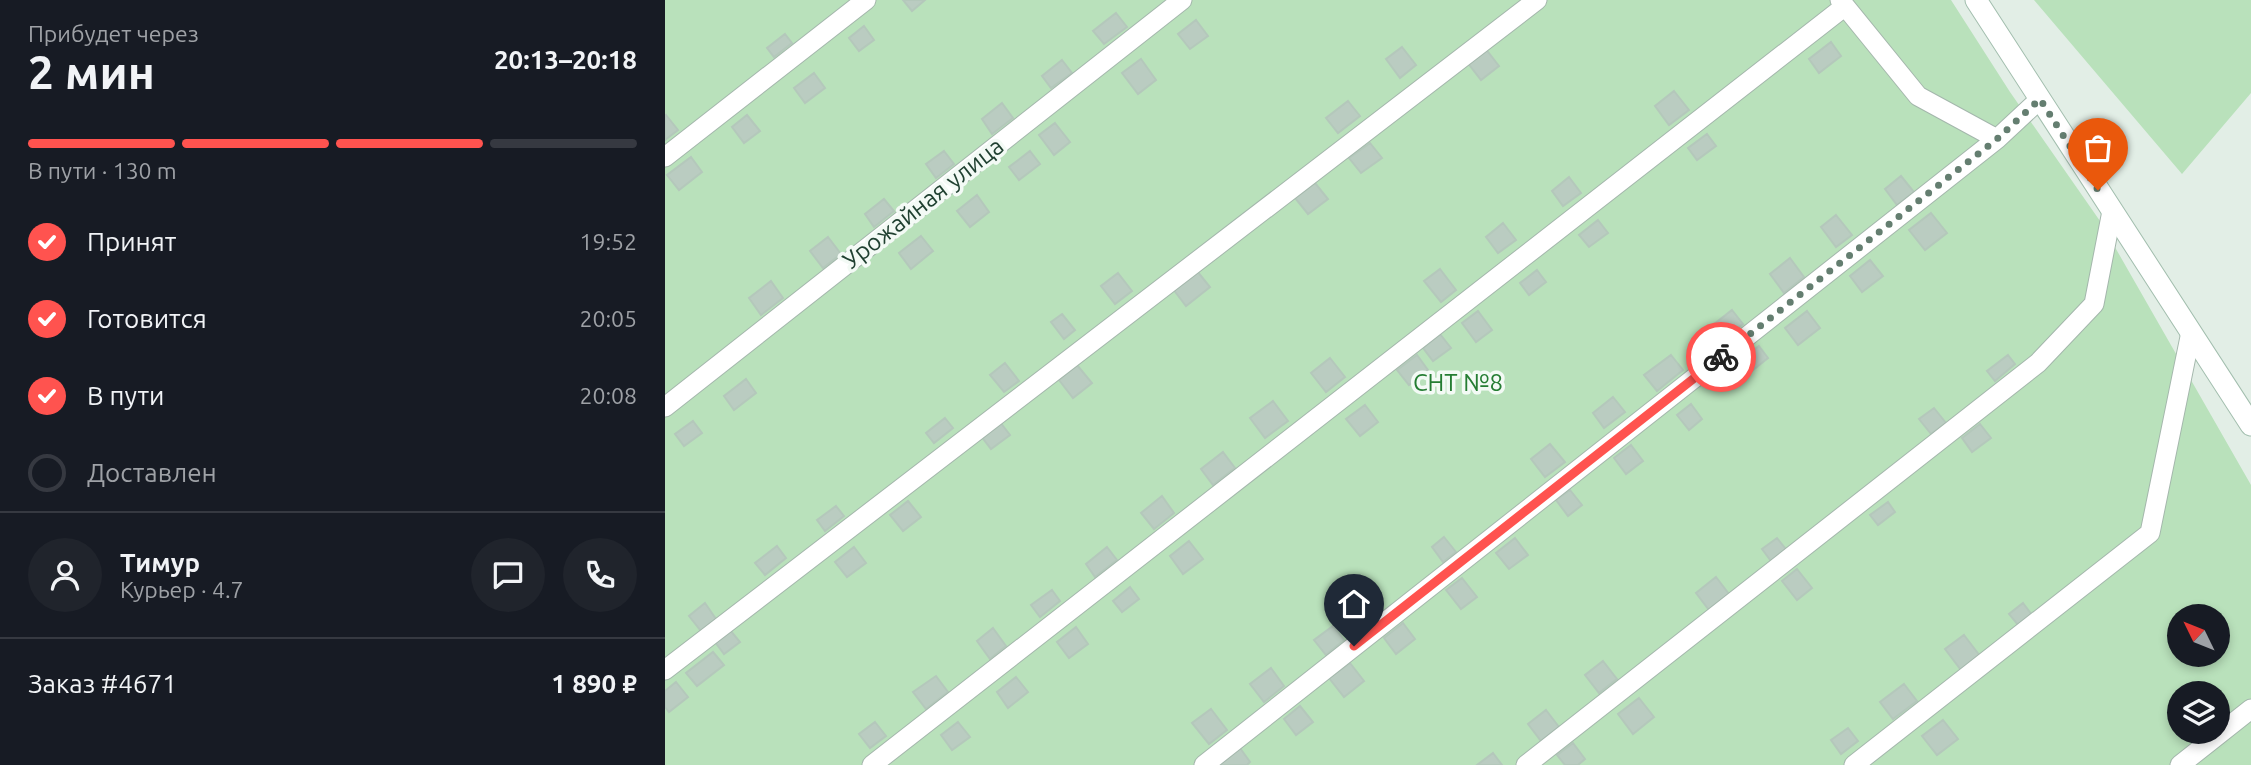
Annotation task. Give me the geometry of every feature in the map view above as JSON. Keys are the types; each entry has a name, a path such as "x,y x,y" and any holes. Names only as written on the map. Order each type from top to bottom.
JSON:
{"main road":[{"path":"1976,0 2251,425"}],"street":[{"path":"665,157 866,0"},
{"name":"Урожайная улица","path":"665,407 1182,0"},
{"path":"665,670 1537,0"},
{"path":"872,765 1842,3 1918,96 1997,139"},
{"path":"1204,765 1997,139 2040,99"},
{"path":"1526,765 2038,363 2094,304 2112,211"},
{"path":"1854,765 2150,533 2191,332"},
{"path":"2180,765 2251,709"}],"green space":[{"name":"СНТ №8","path":"665,0 1951,0 2010,92 2100,221 2251,485 2251,765 665,765"},
{"path":"2034,0 2251,0 2251,93 2182,174"}],"building":[{"path":"903,0 925,0 912,11"},
{"path":"1116,13 1127,27 1104,44 1093,31"},
{"path":"1196,20 1208,36 1190,49 1178,34"},
{"path":"864,26 874,40 859,51 849,38"},
{"path":"785,34 792,43 774,57 767,48"},
{"path":"1831,42 1841,56 1819,73 1809,59"},
{"path":"1402,47 1416,65 1400,78 1386,59"},
{"path":"1485,48 1499,66 1481,80 1467,62"},
{"path":"1141,59 1156,80 1138,94 1122,73"},
{"path":"1062,60 1072,73 1051,88 1042,76"},
{"path":"814,73 825,88 805,103 794,88"},
{"path":"1674,91 1689,110 1669,125 1655,106"},
{"path":"1348,101 1360,116 1338,133 1326,118"},
{"path":"1002,103 1013,118 992,134 982,119"},
{"path":"747,115 760,131 744,143 732,127"},
{"path":"665,116 678,130 665,140"},
{"path":"1055,123 1070,142 1054,155 1039,135"},
{"path":"1707,134 1716,146 1697,160 1688,148"},
{"path":"1370,143 1382,158 1361,173 1349,158"},
{"path":"944,151 954,164 936,178 926,164"},
{"path":"1030,151 1040,164 1019,180 1009,167"},
{"path":"691,157 702,172 679,190 667,175"},
{"path":"1901,176 1914,192 1897,205 1885,189"},
{"path":"1569,177 1581,193 1563,206 1552,191"},
{"path":"1315,183 1328,199 1308,214 1295,198"},
{"path":"977,195 989,212 970,227 957,211"},
{"path":"884,199 894,211 874,227 865,214"},
{"path":"1931,213 1947,233 1925,250 1909,230"},
{"path":"1836,215 1852,235 1836,247 1821,227"},
{"path":"1598,220 1608,233 1589,247 1579,235"},
{"path":"1503,223 1516,240 1498,253 1486,237"},
{"path":"921,236 933,251 911,269 899,253"},
{"path":"828,237 841,254 823,268 810,251"},
{"path":"1790,258 1804,277 1784,293 1770,274"},
{"path":"1870,260 1883,276 1862,292 1850,276"},
{"path":"1440,269 1456,290 1441,302 1424,281"},
{"path":"1537,270 1546,282 1529,295 1520,283"},
{"path":"1197,271 1210,287 1186,306 1173,289"},
{"path":"1118,273 1132,291 1115,304 1101,286"},
{"path":"771,281 783,298 761,315 749,298"},
{"path":"1732,310 1743,324 1715,346 1704,332"},
{"path":"1478,311 1492,330 1476,342 1462,323"},
{"path":"1807,311 1820,328 1798,345 1785,328"},
{"path":"1062,314 1075,330 1064,339 1051,322"},
{"path":"1440,334 1451,348 1433,361 1423,348"},
{"path":"1759,346 1768,358 1748,374 1739,361"},
{"path":"1417,355 1428,370 1409,385 1397,370"},
{"path":"1671,355 1683,370 1657,391 1644,375"},
{"path":"2008,355 2015,364 1995,381 1987,371"},
{"path":"1330,358 1345,377 1326,392 1311,373"},
{"path":"1005,363 1019,381 1004,392 990,375"},
{"path":"1077,365 1092,383 1073,398 1059,380"},
{"path":"746,379 756,393 734,410 724,396"},
{"path":"1613,397 1625,412 1604,428 1593,413"},
{"path":"1273,401 1288,421 1265,438 1250,418"},
{"path":"1691,404 1702,419 1689,430 1677,415"},
{"path":"1365,405 1378,422 1360,436 1346,419"},
{"path":"1934,408 1946,423 1931,434 1919,419"},
{"path":"945,418 953,428 934,443 926,433"},
{"path":"693,421 702,433 684,446 675,434"},
{"path":"1000,422 1010,435 991,449 981,436"},
{"path":"1980,424 1991,438 1972,452 1962,438"},
{"path":"1550,444 1565,462 1545,477 1531,459"},
{"path":"1631,445 1643,461 1626,474 1614,458"},
{"path":"1223,452 1235,468 1213,485 1201,469"},
{"path":"1570,490 1582,505 1568,516 1556,500"},
{"path":"1162,496 1174,513 1154,529 1141,513"},
{"path":"908,501 921,517 903,531 890,515"},
{"path":"1888,502 1895,512 1878,525 1870,515"},
{"path":"836,506 844,516 825,531 817,520"},
{"path":"1444,537 1456,552 1443,562 1432,547"},
{"path":"1515,538 1528,555 1509,569 1496,553"},
{"path":"1777,538 1789,553 1774,565 1762,549"},
{"path":"1189,541 1203,559 1183,574 1170,556"},
{"path":"777,546 786,558 765,575 755,563"},
{"path":"854,547 866,563 847,577 835,562"},
{"path":"1107,547 1117,560 1095,577 1086,564"},
{"path":"1797,569 1812,588 1797,600 1782,581"},
{"path":"1716,577 1729,594 1709,610 1696,593"},
{"path":"1462,578 1477,597 1461,609 1446,590"},
{"path":"1130,587 1139,599 1122,612 1113,601"},
{"path":"1052,590 1060,601 1040,617 1031,605"},
{"path":"705,603 716,619 701,631 689,616"},
{"path":"2023,603 2032,615 2018,625 2009,614"},
{"path":"1403,623 1415,639 1396,654 1384,638"},
{"path":"1333,626 1344,640 1326,655 1314,640"},
{"path":"1076,627 1088,644 1069,658 1057,642"},
{"path":"993,628 1006,646 990,659 977,641"},
{"path":"730,630 740,642 724,654 715,642"},
{"path":"1964,635 1980,656 1961,670 1945,649"},
{"path":"713,652 724,665 697,686 686,673"},
{"path":"1603,661 1617,679 1599,693 1585,675"},
{"path":"1350,663 1364,681 1344,697 1329,678"},
{"path":"1271,668 1284,686 1264,702 1250,684"},
{"path":"936,676 948,692 926,709 913,692"},
{"path":"1016,677 1028,692 1008,708 997,692"},
{"path":"676,682 688,697 669,712 665,707 665,691"},
{"path":"1904,684 1917,701 1893,719 1880,702"},
{"path":"1639,698 1654,717 1633,734 1618,714"},
{"path":"1300,706 1313,722 1296,735 1284,719"},
{"path":"1211,709 1227,730 1209,744 1192,723"},
{"path":"1546,710 1559,727 1541,741 1528,724"},
{"path":"1943,720 1958,739 1937,755 1922,736"},
{"path":"875,722 886,736 870,748 859,734"},
{"path":"958,722 970,737 952,750 941,735"},
{"path":"1848,728 1858,741 1841,754 1831,740"},
{"path":"1573,743 1585,759 1578,765 1565,765 1557,755"},
{"path":"1240,748 1250,762 1247,765 1221,765 1220,763"},
{"path":"1493,753 1502,765 1477,765"}],"way so far":[{"path":"1721,357 1997,139 2040,99 2098,190"}],"route":[{"path":"1354,646 1721,357"}]}
